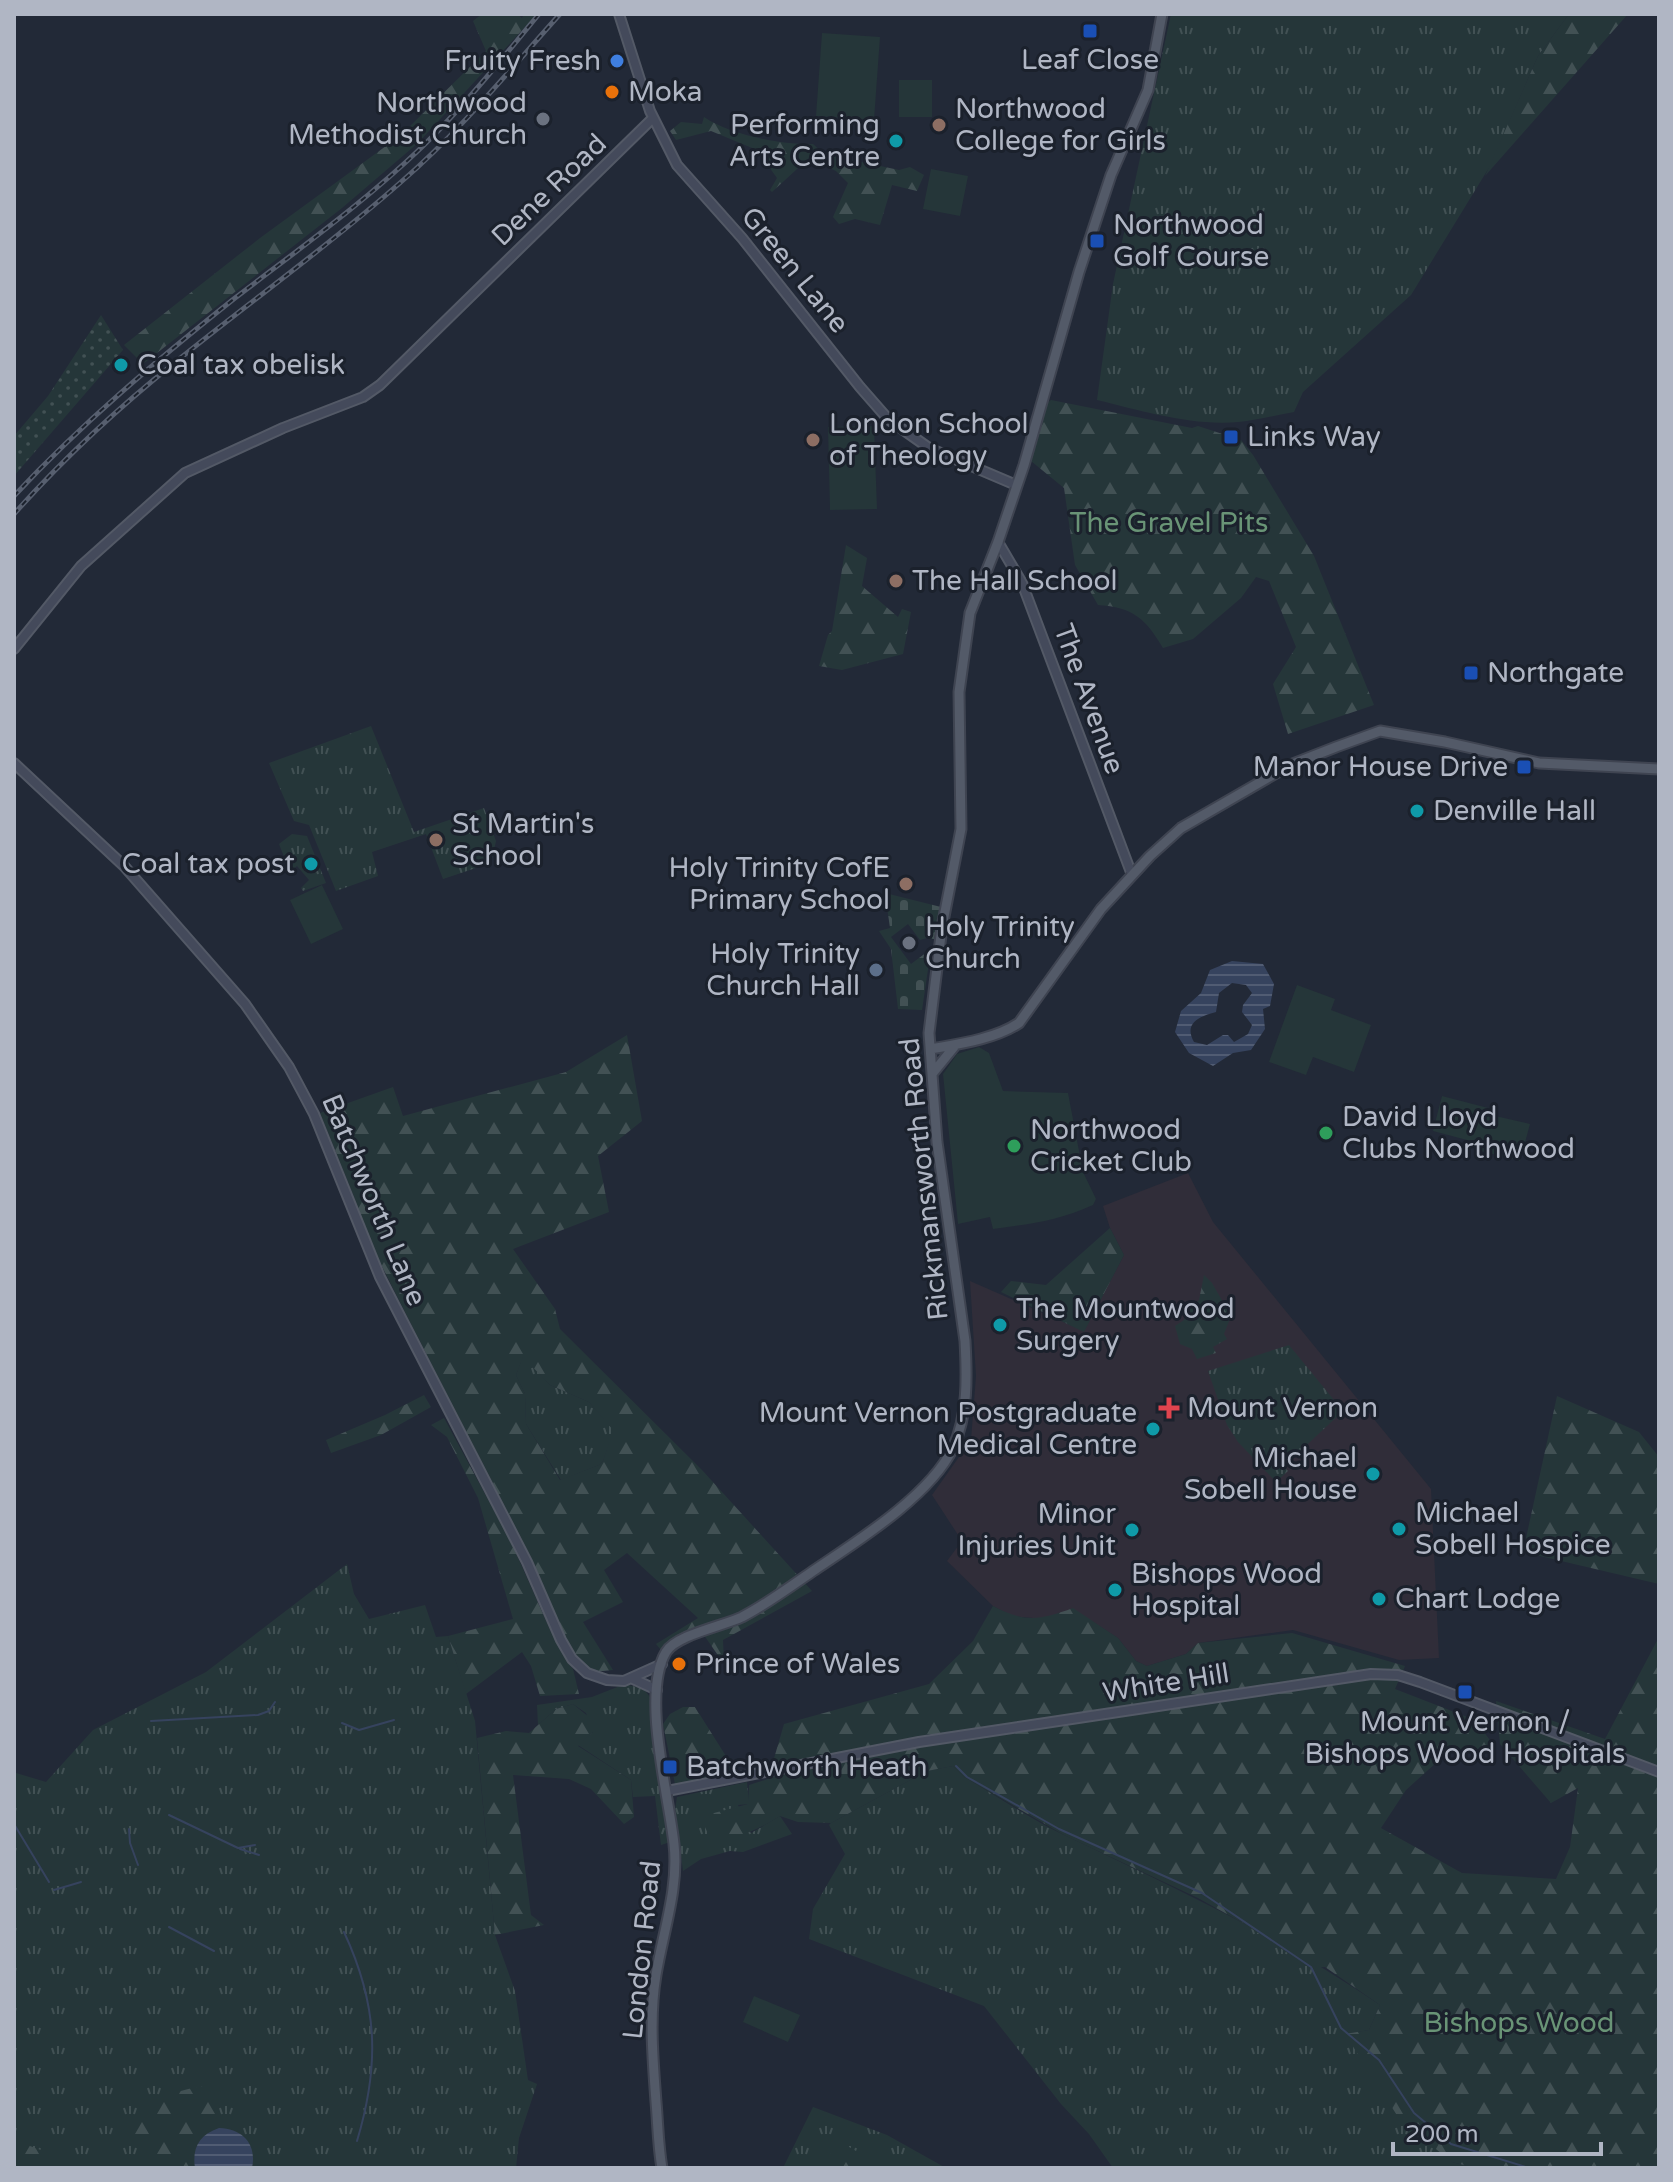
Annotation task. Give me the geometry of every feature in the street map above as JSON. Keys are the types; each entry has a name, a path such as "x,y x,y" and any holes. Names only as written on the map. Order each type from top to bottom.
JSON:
{"main road":[{"name":"Rickmansworth Road","path":"662,1664 667,1651 674,1645 763,1605 847,1548 928,1483 952,1449 964,1408 966,1369 959,1294 946,1215 929,1017 961,829 959,692 970,613 998,542 1041,411 1079,272 1111,175 1148,90 1162,14"},
{"path":"931,1049 957,1045 1019,1023 1101,909 1181,828 1290,765 1380,731 1539,763 1659,769"},
{"path":"932,1074 946,1054 957,1045"},
{"path":"657,1690 662,1664"},
{"name":"London Road","path":"657,1690 657,1721 674,1848 674,1874 656,1973 652,2014 653,2071 662,2168"}],"street":[{"name":"Green Lane","path":"619,14 653,118 684,174 742,238 888,419 929,448 1016,485"},
{"name":"Dene Road","path":"14,649 81,566 185,473 283,428 363,397 396,372 653,118"},
{"name":"The Avenue","path":"998,542 1022,583 1132,875"},
{"name":"Batchworth Lane","path":"14,763 124,866 220,975 280,1053 314,1114 380,1277 527,1562 572,1659 587,1673 607,1680 631,1678 662,1664"},
{"name":"White Hill","path":"667,1791 919,1742 1371,1674 1398,1675 1420,1682 1659,1772"},
{"name":"Batchworth Lane","path":"631,1678 657,1690"}],"shaded area":[{"name":"Mount Vernon","path":"1188,1173 1213,1222 1431,1489 1439,1658 1399,1660 1293,1630 1198,1643 1186,1654 1147,1666 1136,1661 1118,1638 1073,1609 1044,1619 1012,1616 993,1606 947,1561 962,1541 932,1495 971,1440 976,1376 970,1281 1084,1331 1124,1255 1103,1206"}],"green space":[{"path":"482,14 517,14 522,18 524,14 537,14 418,143 342,208 143,364 124,345 260,238 401,135 486,51 473,21"},
{"name":"Northwood Golf Course","path":"1171,14 1569,14 1538,56 1490,166 1411,295 1303,392 1294,412 1238,422 1203,422 1167,417 1097,400 1113,284"},
{"path":"1569,14 1628,14 1485,176 1538,56"},
{"path":"822,33 880,37 874,120 816,116"},
{"path":"899,80 932,80 932,117 899,117"},
{"path":"704,117 742,134 772,141 813,144 824,154 899,170 910,167 924,175 917,191 892,185 880,225 855,219 839,224 833,217 848,183 836,171 809,158 772,192 770,190 777,178 757,150 711,131 676,140 670,131 681,122 702,124"},
{"path":"931,169 968,176 960,216 923,209"},
{"path":"101,315 123,350 14,476 14,436 48,396"},
{"name":"The Gravel Pits","path":"1051,400 1192,428 1198,426 1241,440 1314,556 1374,705 1288,734 1273,684 1296,647 1269,581 1256,577 1241,598 1193,639 1163,648 1151,629 1137,616 1121,608 1098,605 1075,565 1064,488 1031,461 1045,405"},
{"path":"874,426 877,509 830,510 828,427"},
{"path":"846,545 867,558 862,586 898,617 902,609 911,612 903,654 842,670 819,666 832,631"},
{"path":"371,726 414,832 484,808 496,841 491,863 443,879 426,834 372,852 378,876 336,891 309,825 294,821 269,763"},
{"path":"292,834 307,836 326,883 303,891 301,888 309,880 297,866 290,872 279,844"},
{"path":"322,885 343,929 311,944 290,900"},
{"path":"885,893 941,907 934,939 920,940 908,924 891,937 911,964 931,949 922,1010 898,1009 891,949 879,931 890,928"},
{"path":"1297,985 1335,999 1331,1010 1371,1025 1354,1072 1313,1057 1306,1075 1269,1062"},
{"path":"627,1035 642,1121 598,1156 609,1212 513,1249 555,1309 560,1329 702,1470 812,1591 723,1640 724,1664 699,1628 661,1650 656,1644 698,1618 627,1553 604,1570 623,1602 583,1622 613,1670 593,1672 569,1645 524,1545 361,1224 354,1197 320,1113 393,1087 403,1116 566,1072","holes":["523,1357 550,1385 589,1402 613,1430 599,1465 560,1480 526,1424 525,1394 516,1375"]},
{"name":"Northwood Cricket Club","path":"979,1047 989,1053 1003,1091 1068,1093 1083,1172 1096,1199 1093,1205 1056,1218 993,1229 990,1217 958,1224 943,1074 957,1054"},
{"path":"1442,1096 1492,1109 1491,1115 1530,1124 1520,1161 1481,1151 1482,1144 1433,1131"},
{"path":"1110,1228 1124,1255 1084,1332 1001,1292 1011,1281 1046,1285"},
{"path":"1204,1275 1231,1316 1224,1334 1227,1339 1213,1347 1216,1353 1197,1359 1192,1349 1180,1344 1175,1326 1184,1320 1186,1312 1199,1300"},
{"path":"1289,1345 1343,1411 1295,1456 1293,1454 1282,1464 1288,1471 1276,1482 1238,1442 1227,1425 1208,1371"},
{"path":"523,1356 550,1385 589,1402 614,1430 599,1465 561,1480 526,1424 525,1394 516,1375"},
{"path":"424,1395 431,1407 381,1435 331,1453 326,1440"},
{"path":"1557,1396 1639,1432 1659,1457 1659,1584 1523,1552"},
{"path":"444,1418 512,1544 551,1632 573,1669 579,1694 540,1696 531,1666 522,1652 466,1694 448,1636 513,1619 478,1498 447,1437 431,1425"},
{"path":"347,1564 354,1594 369,1619 425,1605 436,1637 448,1636 475,1721 495,1935 515,1991 528,2080 537,2084 519,2138 516,2168 14,2168 14,1775 46,1782 93,1730 206,1672"},
{"name":"Bishops Wood","path":"993,1606 1014,1615 1033,1618 1073,1608 1118,1638 1136,1661 1147,1666 1186,1654 1198,1643 1292,1633 1405,1666 1395,1689 1475,1720 1495,1747 1447,1753 1406,1790 1381,1828 1462,1873 1556,1879 1570,1847 1578,1788 1551,1803 1500,1744 1496,1701 1605,1739 1659,1637 1659,2168 1475,2168 1452,2162 1400,2120 1345,2034 1369,2030 1380,2005 1325,1967 1310,1968 1243,1923 1198,1898 1064,1835 964,1777 953,1766 927,1771 831,1823 798,1822 780,1816 747,1833 711,1840 704,1825 714,1813 748,1804 749,1785 768,1779 784,1724 929,1684 973,1641"},
{"path":"625,1684 644,1689 652,1700 670,1842 661,1845 655,1796 633,1797 631,1780 578,1745 593,1732 586,1713 573,1704 556,1709 538,1725 537,1705 592,1697"},
{"path":"573,1704 595,1722 593,1732 578,1746 631,1780 634,1817 624,1824 591,1789 569,1779 513,1775 531,1915 544,1925 495,1935 477,1738 506,1731 529,1733 556,1709"},
{"path":"683,1707 695,1707 736,1772 675,1784 663,1724 670,1714"},
{"path":"953,1766 964,1777 1039,1822 1265,1935 1380,2005 1369,2030 1346,2034 1452,2162 1475,2168 1113,2168 1089,2134 1061,2104 984,2006 809,1939 813,1909 845,1854 829,1825 927,1771"},
{"path":"747,1782 749,1804 738,1805 751,1833 780,1816 792,1834 743,1852 730,1851 701,1859 683,1871 675,1810 677,1797"},
{"path":"754,1996 800,2015 788,2042 743,2022"},
{"path":"215,2083 219,2128 206,2134 198,2143 195,2168 149,2168 145,2153 129,2133 134,2120 142,2110 163,2097"},
{"path":"813,2107 887,2135 946,2168 783,2168"},
{"path":"14,2140 46,2152 46,2159 52,2168 14,2168"},
{"path":"844,2144 868,2158 875,2168 812,2168"}],"water":[{"path":"1232,961 1263,964 1274,984 1270,1006 1263,1009 1265,1029 1251,1050 1233,1053 1213,1066 1189,1053 1175,1032 1181,1011 1201,993 1210,970","holes":["1232,983 1246,985 1252,993 1242,1012 1252,1025 1248,1034 1234,1042 1228,1035 1207,1045 1194,1042 1192,1025 1199,1018 1216,1012 1219,993"]},
{"path":"219,2128 235,2131 246,2139 252,2152 252,2168 195,2168 198,2143 206,2134"}],"waterway":[{"path":"151,1721 258,1715 269,1711 275,1702"},
{"path":"342,1723 359,1730 394,1720"},
{"path":"956,1766 967,1777 1059,1829 1202,1893 1311,1967 1341,2028 1379,2060 1414,2113 1451,2144 1529,2168"},
{"path":"169,1815 238,1848 255,1845"},
{"path":"14,1824 49,1882"},
{"path":"129,1829 130,1843 138,1865"},
{"path":"240,1849 259,1855"},
{"path":"54,1890 81,1882"},
{"path":"169,1927 214,1951"},
{"path":"344,1932 364,1985 372,2035 369,2086 357,2141"}],"railway":[{"path":"14,496 66,443 149,369 401,167 483,82 539,14"},
{"path":"14,514 72,453 135,396 347,228 423,163 560,14"}],"place":[{"name":"Leaf Close","path":"1090,31"},
{"name":"Fruity Fresh","path":"617,61"},
{"name":"Moka","path":"612,92"},
{"name":"Northwood Methodist Church","path":"543,119"},
{"name":"Northwood College for Girls","path":"939,125"},
{"name":"Performing Arts Centre","path":"896,141"},
{"name":"Northwood Golf Course","path":"1097,241"},
{"name":"Coal tax obelisk","path":"121,365"},
{"name":"Links Way","path":"1231,437"},
{"name":"London School of Theology","path":"813,440"},
{"name":"The Hall School","path":"896,581"},
{"name":"Northgate","path":"1471,673"},
{"name":"Manor House Drive","path":"1524,767"},
{"name":"Denville Hall","path":"1417,811"},
{"name":"St Martin's School","path":"436,840"},
{"name":"Coal tax post","path":"311,864"},
{"name":"Holy Trinity CofE Primary School","path":"906,884"},
{"name":"Holy Trinity Church","path":"909,943"},
{"name":"Holy Trinity Church Hall","path":"876,970"},
{"name":"David Lloyd Clubs Northwood","path":"1326,1133"},
{"name":"Northwood Cricket Club","path":"1014,1146"},
{"name":"The Mountwood Surgery","path":"1000,1325"},
{"name":"Mount Vernon","path":"1169,1408"},
{"name":"Mount Vernon Postgraduate Medical Centre","path":"1153,1429"},
{"name":"Michael Sobell House","path":"1373,1474"},
{"name":"Michael Sobell Hospice","path":"1399,1529"},
{"name":"Minor Injuries Unit","path":"1132,1530"},
{"name":"Bishops Wood Hospital","path":"1115,1590"},
{"name":"Chart Lodge","path":"1379,1599"},
{"name":"Prince of Wales","path":"679,1664"},
{"name":"Mount Vernon / Bishops Wood Hospitals","path":"1465,1692"},
{"name":"Batchworth Heath","path":"670,1767"}]}
